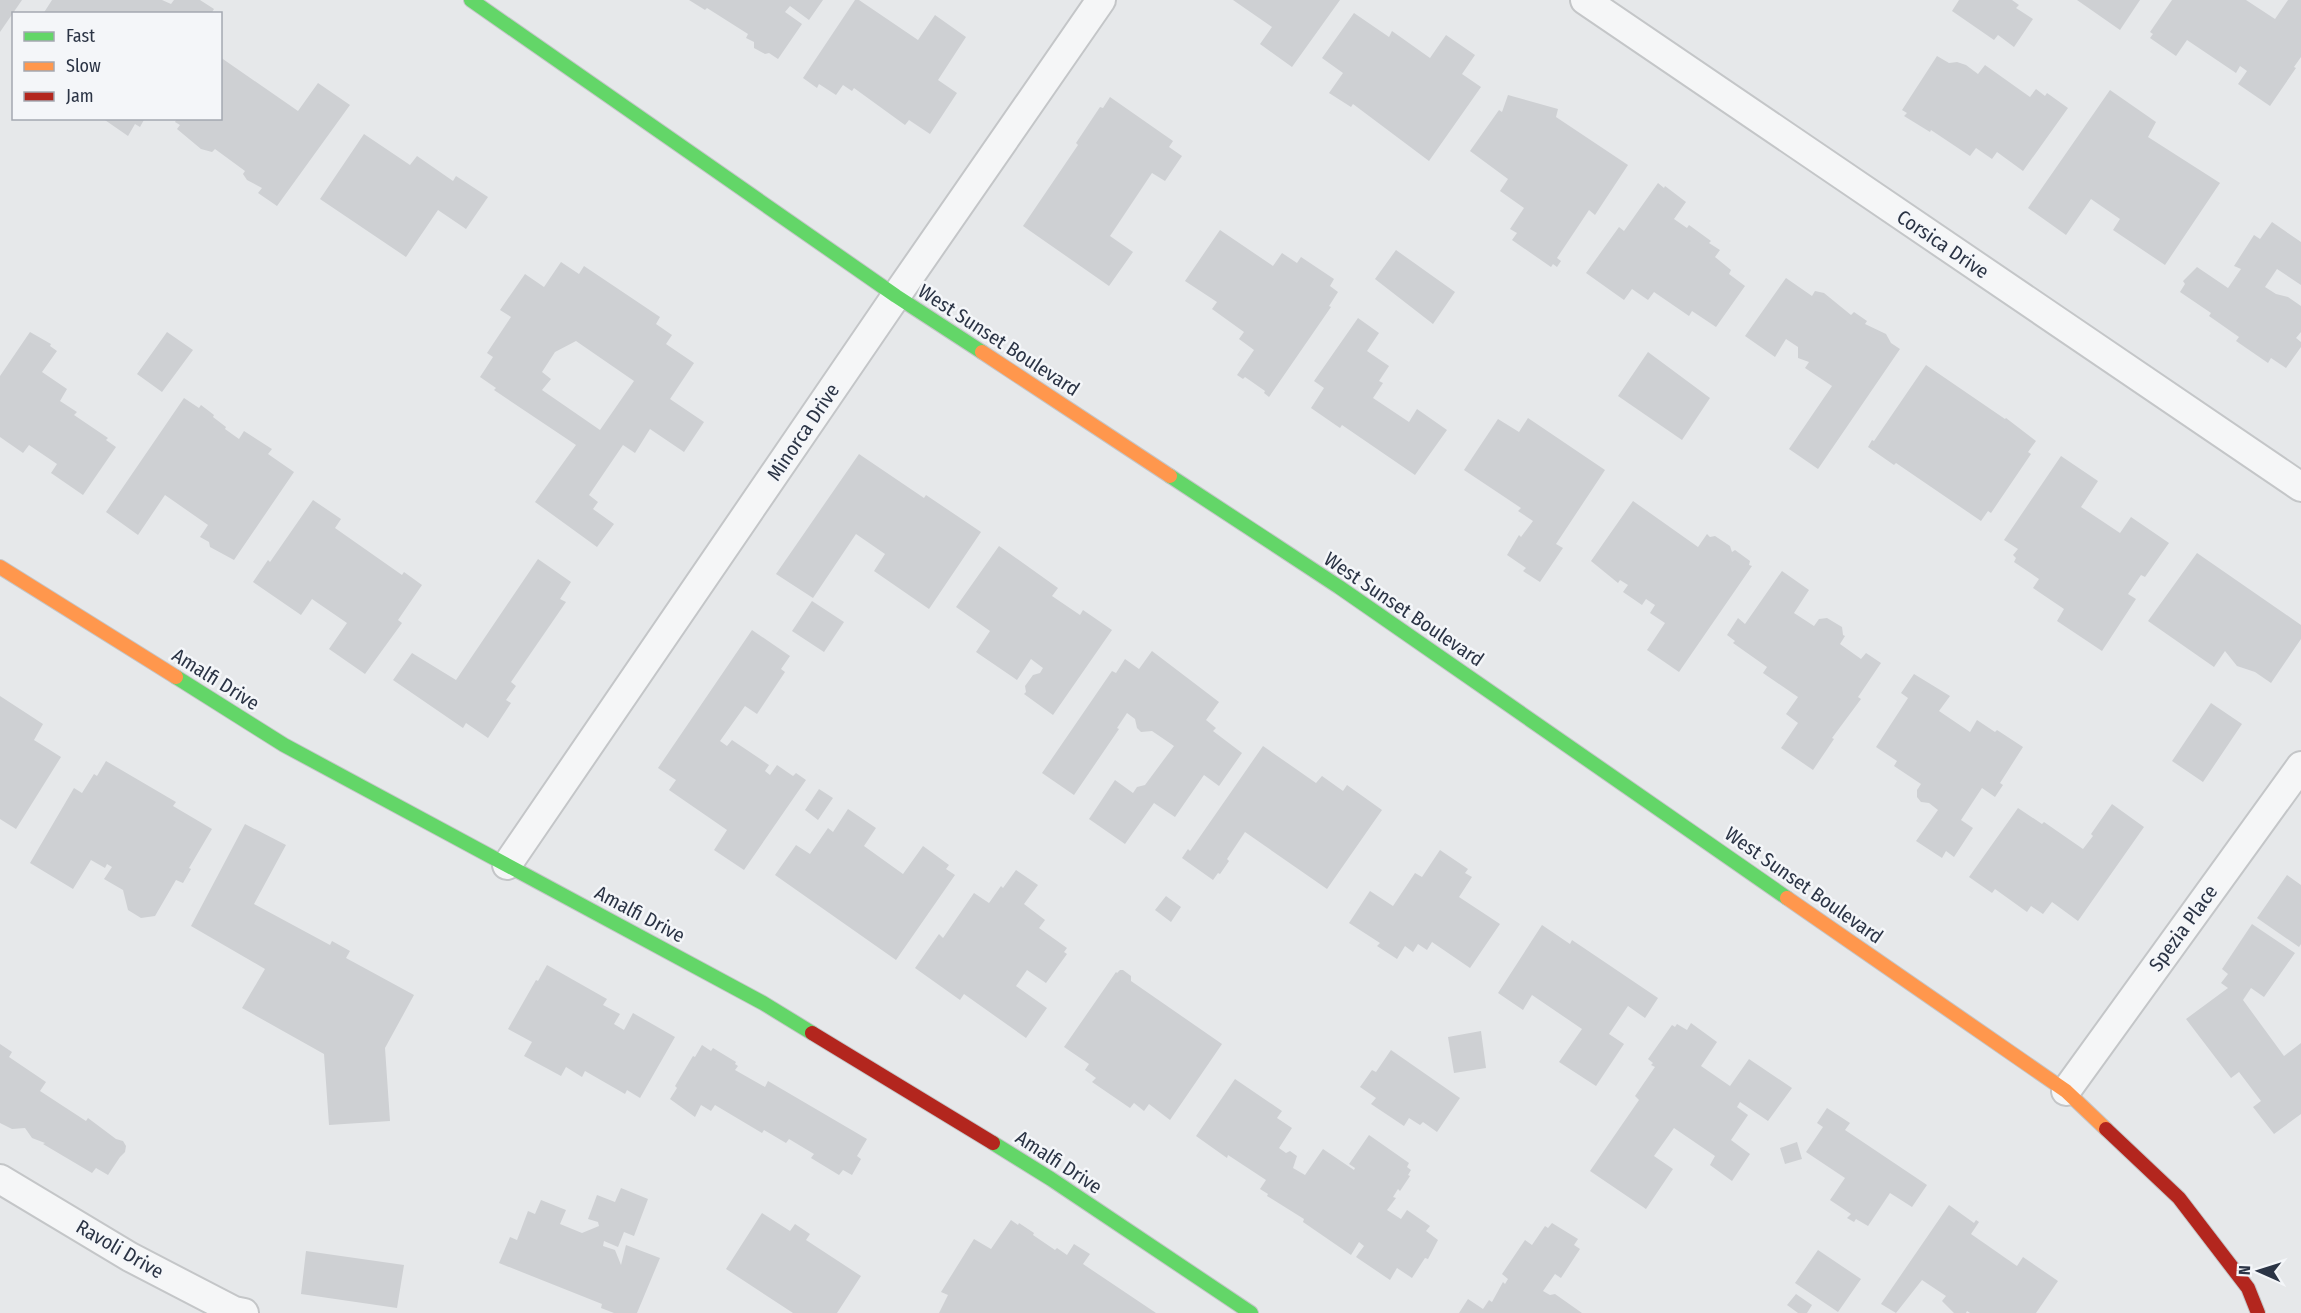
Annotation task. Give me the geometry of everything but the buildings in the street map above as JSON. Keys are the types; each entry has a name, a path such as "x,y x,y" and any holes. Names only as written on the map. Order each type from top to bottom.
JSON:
{"main road":[{"name":"West Sunset Boulevard","path":"471,0 896,296 1339,587 2066,1090 2179,1198 2248,1288 2258,1313"},
{"name":"Amalfi Drive","path":"0,567 284,745 763,1003 1051,1179 1251,1313"}],"street":[{"name":"Minorca Drive","path":"507,865 1101,0"},
{"name":"Corsica Drive","path":"1585,0 2301,488"},
{"name":"Spezia Place","path":"2066,1090 2301,766"},
{"name":"Ravoli Drive","path":"0,1179 130,1257 234,1311 244,1313"}],"traffic: fast":[{"path":"471,0 896,296 982,352"},
{"path":"1170,476 1339,587 1787,898"},
{"path":"176,677 284,745 763,1003 812,1033"},
{"path":"993,1143 1051,1179 1251,1313"}],"traffic: slow":[{"path":"982,352 1170,476"},
{"path":"0,567 176,677"},
{"path":"1787,898 2066,1091 2106,1129"}],"traffic: jam":[{"path":"812,1033 993,1143"},
{"path":"2106,1129 2179,1198 2248,1288 2258,1313"}]}
